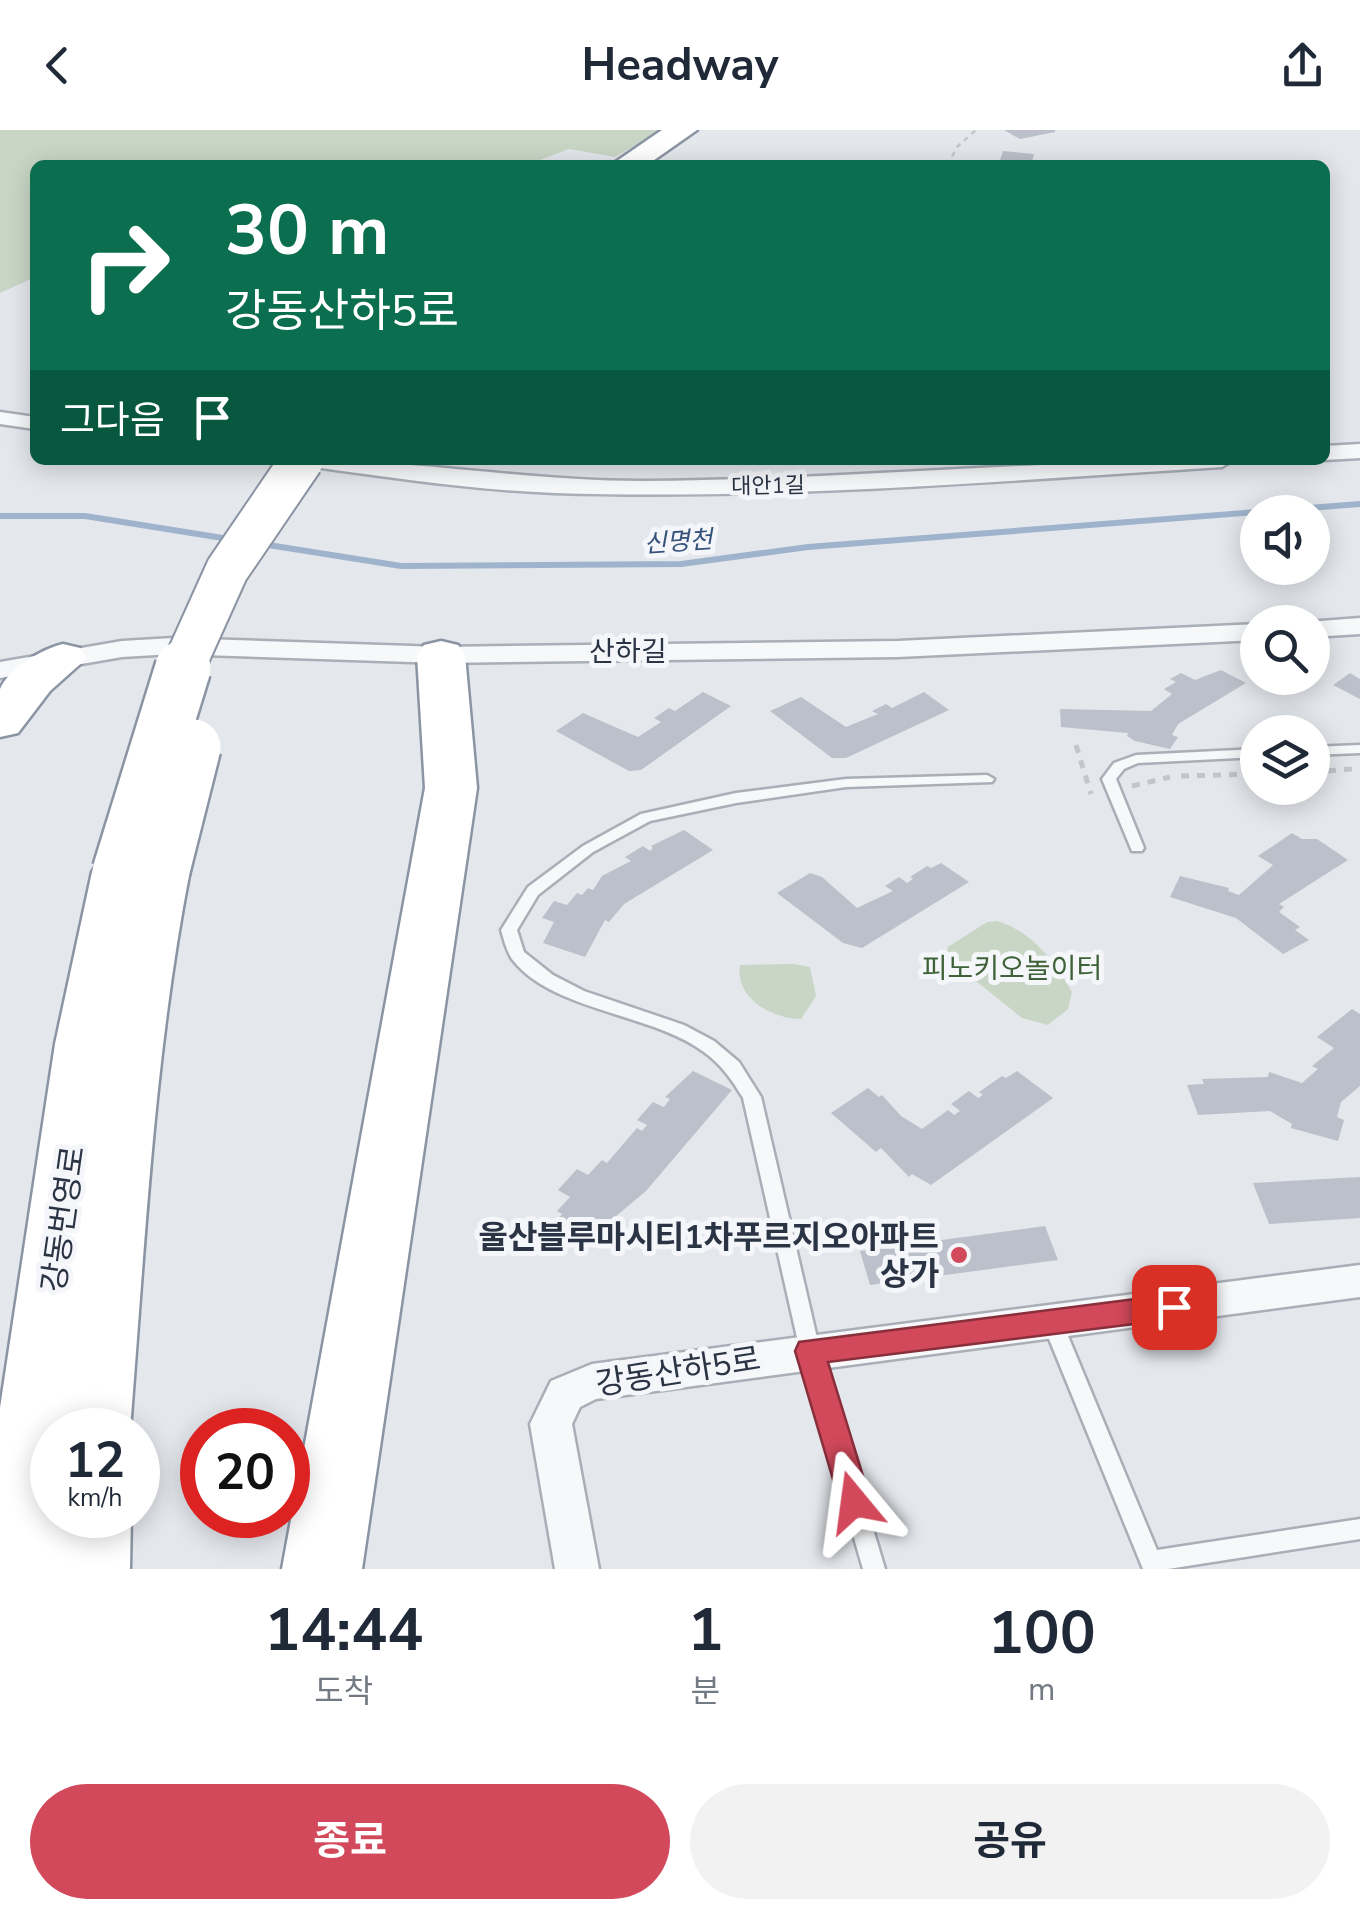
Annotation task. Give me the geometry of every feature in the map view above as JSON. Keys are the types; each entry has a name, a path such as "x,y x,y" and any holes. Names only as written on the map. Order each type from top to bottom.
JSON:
{"highway":[{"path":"634,160 682,130"},
{"path":"656,160 700,130"},
{"path":"141,871 156,742 208,608 266,508 298,465"},
{"path":"141,871 194,743 255,576 324,465"},
{"path":"322,1569 451,788 441,655"},
{"path":"0,722 33,681 63,658"},
{"name":"강동번영로","path":"94,1408 124,1102 145,949 141,871"},
{"name":"강동번영로","path":"27,1569 33,1443 86,1044 141,871"},
{"path":"90,1569 91,1538"}],"street":[{"path":"0,418 30,422"},
{"path":"1330,453 1360,451"},
{"name":"대안1길","path":"353,465 486,482 621,487 902,482 1149,465"},
{"path":"1330,628 1360,626"},
{"name":"산하길","path":"0,670 63,658 173,646 441,655 898,650 1240,633"},
{"name":"강동산하5로","path":"577,1569 552,1424 565,1394 592,1382 1360,1281"}],"lane":[{"path":"1330,751 1360,750"},
{"path":"1137,848 1109,780 1119,766 1136,760 1240,754"},
{"path":"874,1569 810,1351 752,1096 742,1074 698,1038 559,988 517,956 509,930 534,892 588,849 646,817 736,798 846,783 987,779"},
{"path":"1053,1324 1152,1565 1360,1530"}],"path":[{"path":"950,160 958,146 976,130"},
{"path":"1076,745 1091,794"},
{"path":"1330,770 1360,768"},
{"path":"1126,794 1131,786 1166,777 1240,775"}],"green space":[{"path":"0,130 661,130 615,157 569,149 540,160 30,160 30,279 0,293"},
{"name":"피노키오놀이터","path":"997,921 1032,940 1072,992 1068,1009 1048,1025 1022,1018 946,957 948,947 987,922"},
{"path":"740,965 810,967 816,996 801,1019 767,1011 743,987"}],"building":[{"path":"1004,130 1055,130 1055,132 1020,139"},
{"path":"1003,151 1034,154 1032,160 1000,160"},
{"path":"1221,670 1240,680 1240,687 1178,724 1172,735 1178,737 1170,749 1135,741 1128,733 1061,727 1060,709 1151,711 1172,694 1164,689 1176,682 1170,679 1181,673 1195,680"},
{"path":"1350,673 1360,679 1360,699 1333,685"},
{"path":"703,692 731,706 641,770 629,771 556,731 583,713 638,737 661,722 654,718 669,708 675,711"},
{"path":"924,692 949,710 846,758 832,758 770,711 801,697 846,727 878,714 872,711 886,704 892,708"},
{"path":"684,830 713,850 624,904 609,922 605,920 585,957 543,943 554,922 542,918 554,901 567,905 577,893 593,890 602,876 631,861 625,857 643,846 650,851 651,846"},
{"path":"1292,833 1302,839 1317,839 1348,860 1279,904 1284,907 1279,912 1300,927 1295,930 1309,940 1283,954 1236,918 1170,897 1180,876 1229,888 1228,891 1239,895 1273,865 1258,856"},
{"path":"941,863 969,882 862,948 843,943 777,893 810,873 822,877 857,908 893,891 885,886 899,877 907,883 927,866"},
{"path":"1352,1009 1360,1014 1360,1086 1341,1102 1337,1117 1344,1120 1338,1141 1291,1128 1292,1124 1270,1111 1198,1115 1187,1085 1204,1084 1202,1079 1268,1077 1269,1072 1302,1083 1318,1069 1312,1066 1334,1048 1317,1037"},
{"path":"693,1071 732,1090 646,1191 615,1217 620,1220 611,1230 595,1247 554,1223 562,1214 557,1211 570,1197 558,1190 577,1169 588,1175 602,1160 607,1163 637,1128 642,1131 647,1125 637,1120 653,1102 664,1107 670,1099 665,1097"},
{"path":"1017,1071 1053,1098 931,1185 912,1174 909,1177 881,1148 876,1152 831,1113 868,1088 922,1129 948,1110 954,1115 960,1111 951,1104 969,1091 978,1098 983,1095 979,1092 1002,1076 1006,1078"},
{"path":"1360,1177 1360,1218 1269,1224 1253,1183"},
{"name":"울산블루마시티1차푸르지오아파트 상가","path":"1045,1226 1058,1260 870,1285 860,1251"}],"waterway":[{"name":"신명천","path":"262,544 401,566 681,564 808,547 1360,504"},
{"name":"신명천","path":"0,516 85,516 229,539"}],"place":[{"name":"울산블루마시티1차푸르지오아파트 상가","path":"959,1255"}],"route":[{"path":"854,1502 810,1351 1174,1307"}]}
